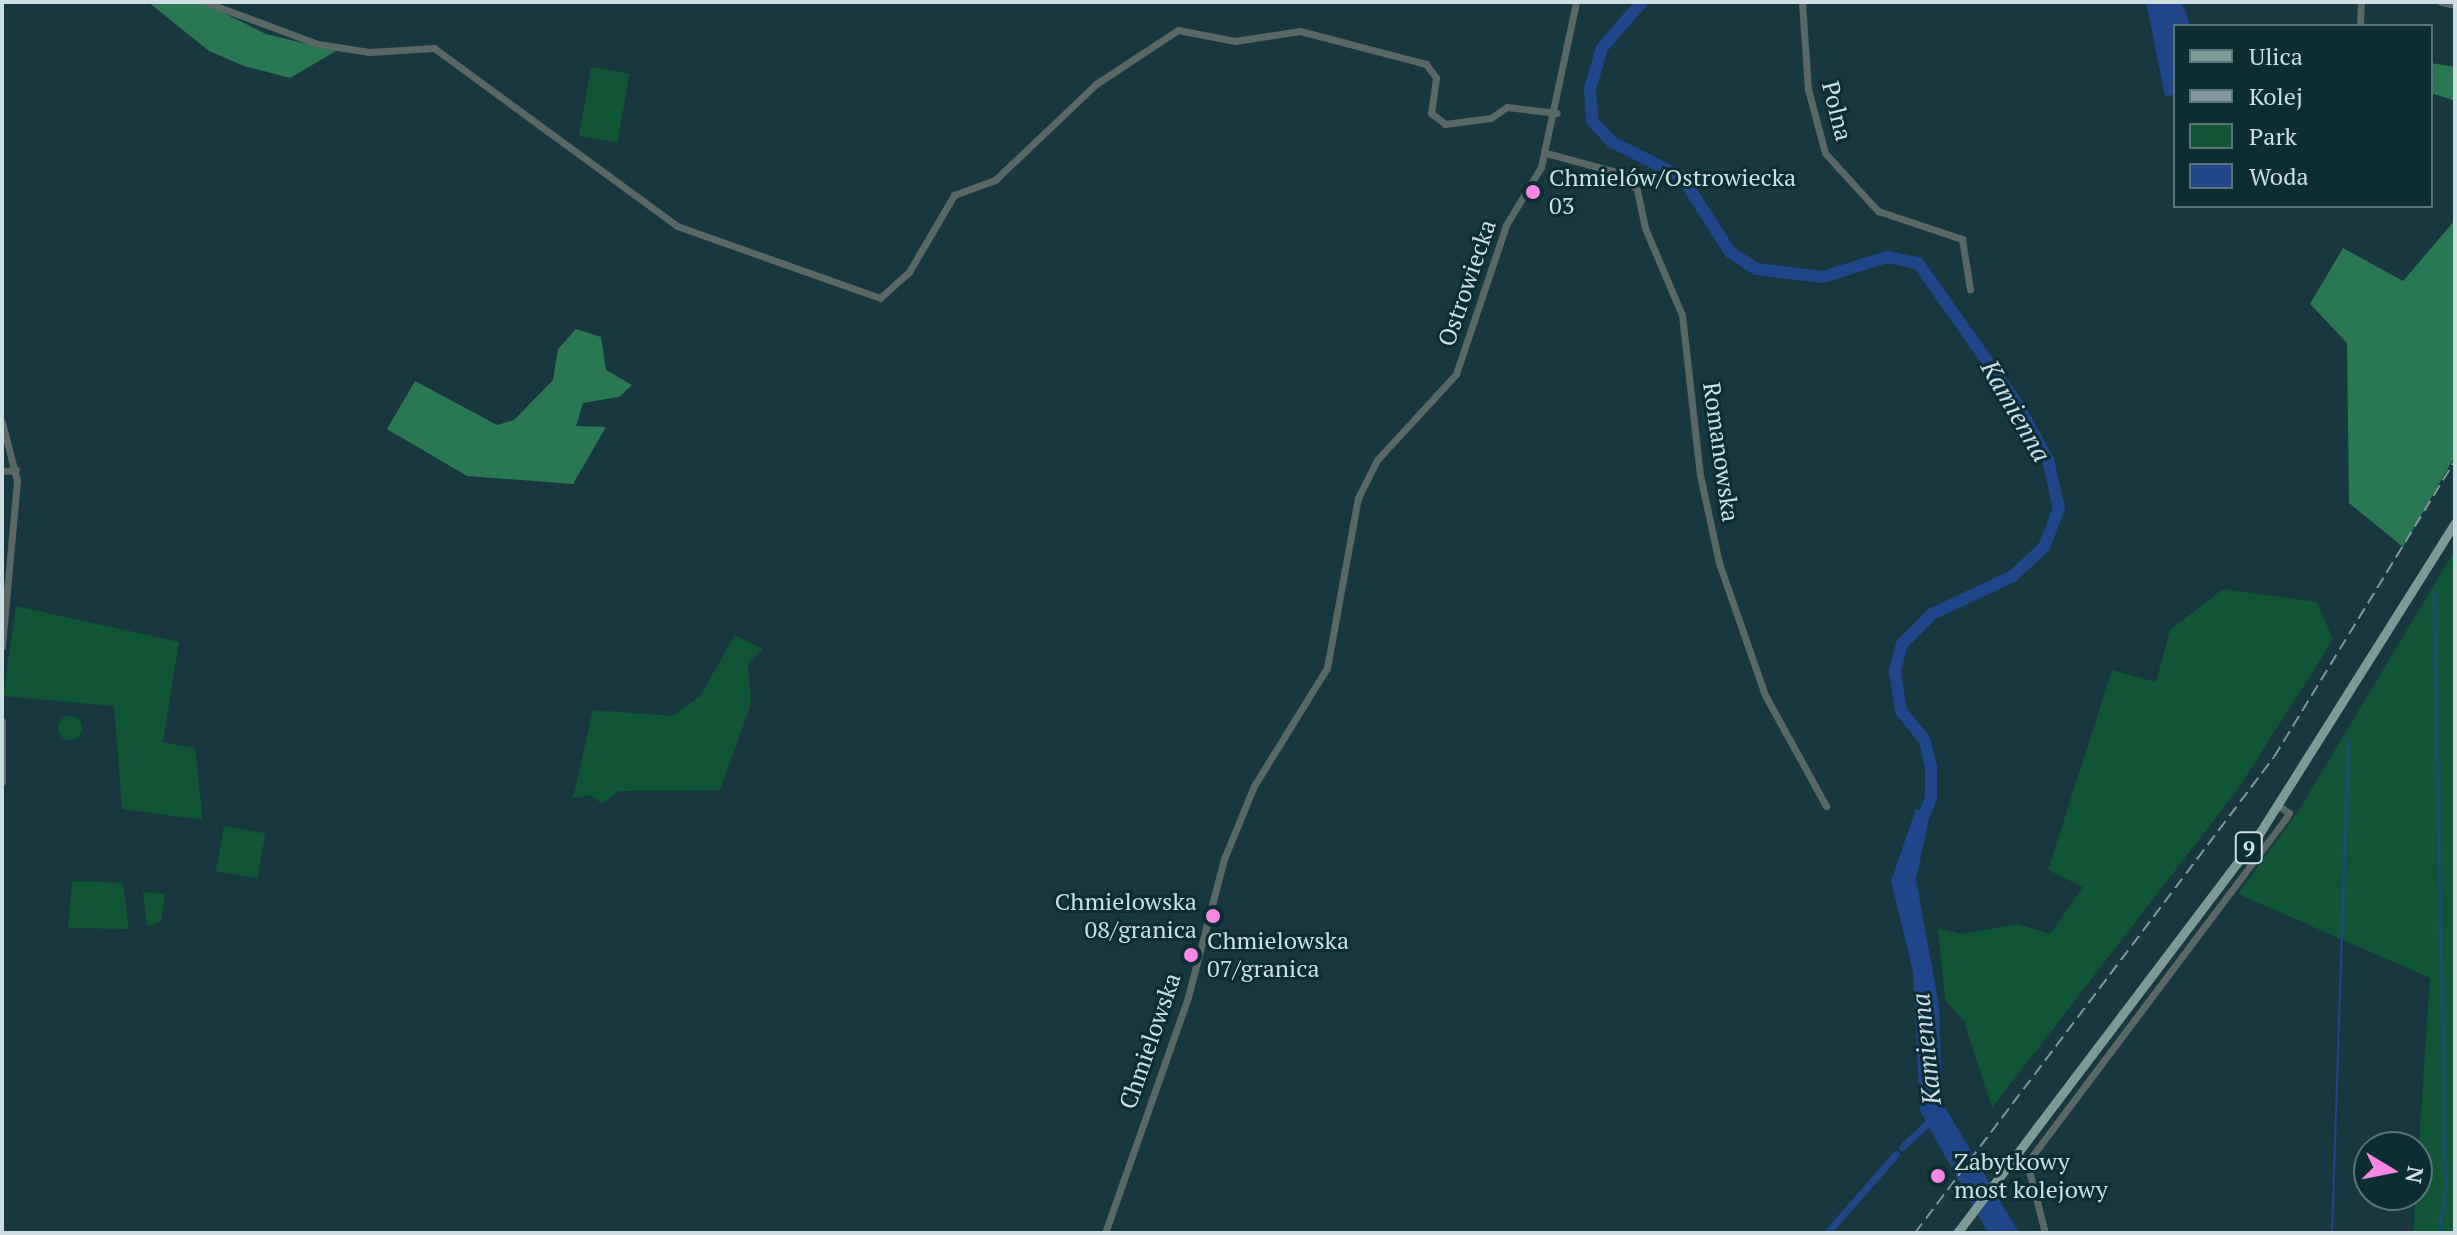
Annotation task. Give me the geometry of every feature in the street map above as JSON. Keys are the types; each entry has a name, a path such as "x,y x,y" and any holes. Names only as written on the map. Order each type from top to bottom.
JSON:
{"main road":[{"name":"9","path":"1957,1233 2279,806 2455,523"}],"street":[{"path":"205,2 318,44 380,53 434,48 677,226 880,298 909,272 954,195 1003,174 1096,84 1178,30 1245,41 1300,31 1426,64 1436,78 1431,113 1445,124 1491,118 1507,107 1557,113"},
{"name":"Ostrowiecka","path":"1224,859 1254,786 1327,668 1347,539 1364,484 1456,374 1506,225 1546,153 1557,113 1576,2"},
{"name":"Polna","path":"1802,2 1808,89 1825,153 1871,207 1962,239 1970,289"},
{"path":"2360,24 2361,2"},
{"path":"2441,2 2455,5"},
{"name":"Romanowska","path":"1546,153 1624,174 1637,190 1645,228 1682,315 1700,475 1719,563 1765,695 1826,806"},
{"path":"2,422 16,470 2,646"},
{"path":"3,471 16,470"},
{"path":"2,721 2,782"},
{"path":"2045,1233 2030,1174 2033,1155 2286,818 2289,813 2279,806"},
{"name":"Chmielowska","path":"1105,1233 1188,997 1224,859"}],"green space":[{"path":"148,2 202,2 266,34 336,51 290,78 244,66 209,51"},
{"path":"2433,63 2455,67 2455,101 2433,94"},
{"path":"591,67 629,74 617,143 579,136"},
{"path":"2455,220 2455,456 2403,547 2349,503 2347,343 2310,304 2343,248 2403,281"},
{"path":"576,329 601,337 606,370 632,385 619,397 583,403 576,426 606,427 573,484 467,476 387,429 415,381 497,425 514,420 553,380 558,349"},
{"path":"2455,550 2455,1233 2413,1233 2414,1211 2433,1211 2433,1131 2420,1131 2430,978 2238,894 2299,810"},
{"path":"2223,589 2317,602 2333,640 2238,789 1992,1108 1964,1021 1945,1000 1938,928 1962,934 2018,924 2050,934 2083,887 2048,870 2112,670 2156,682 2170,630"},
{"path":"16,606 179,642 163,742 195,748 203,820 122,809 114,706 3,696"},
{"path":"735,635 763,649 748,664 751,704 720,790 619,791 602,804 591,795 573,798 593,710 673,716 700,696"},
{"path":"70,716 79,719 82,728 79,737 70,740 61,737 58,728 61,719"},
{"path":"224,826 265,833 257,879 216,871"},
{"path":"72,881 123,883 129,929 68,928"},
{"path":"143,892 165,894 161,922 147,926"}],"water":[{"path":"2146,2 2180,2 2189,24 2173,24 2173,95 2165,96"},
{"path":"1916,809 1930,814 1916,879 1939,1006 1942,1102 2019,1233 1988,1233 1920,1111 1913,972 1891,881"}],"waterway":[{"name":"Kamienna","path":"1642,2 1602,48 1590,89 1592,121 1612,142 1682,177 1730,252 1756,269 1823,277 1887,257 1918,263 2018,405 2048,460 2059,508 2044,547 2013,576 1932,614 1902,644 1895,671 1901,711 1925,741 1931,767 1931,798 1919,827"},
{"path":"2,449 2,457"},
{"path":"2,502 2,525"},
{"path":"2434,593 2446,1191 2439,1233"},
{"path":"2332,1233 2348,740"},
{"path":"1902,1147 1932,1119"},
{"path":"1827,1233 1896,1154"},
{"path":"2020,1232 2028,1232"}],"railway":[{"path":"1915,1233 2274,757 2455,461"}],"place":[{"name":"Chmielów/Ostrowiecka 03","path":"1533,192"},
{"name":"Chmielowska 08/granica","path":"1213,916"},
{"name":"Chmielowska 07/granica","path":"1191,955"},
{"name":"Zabytkowy most kolejowy","path":"1938,1176"}]}
